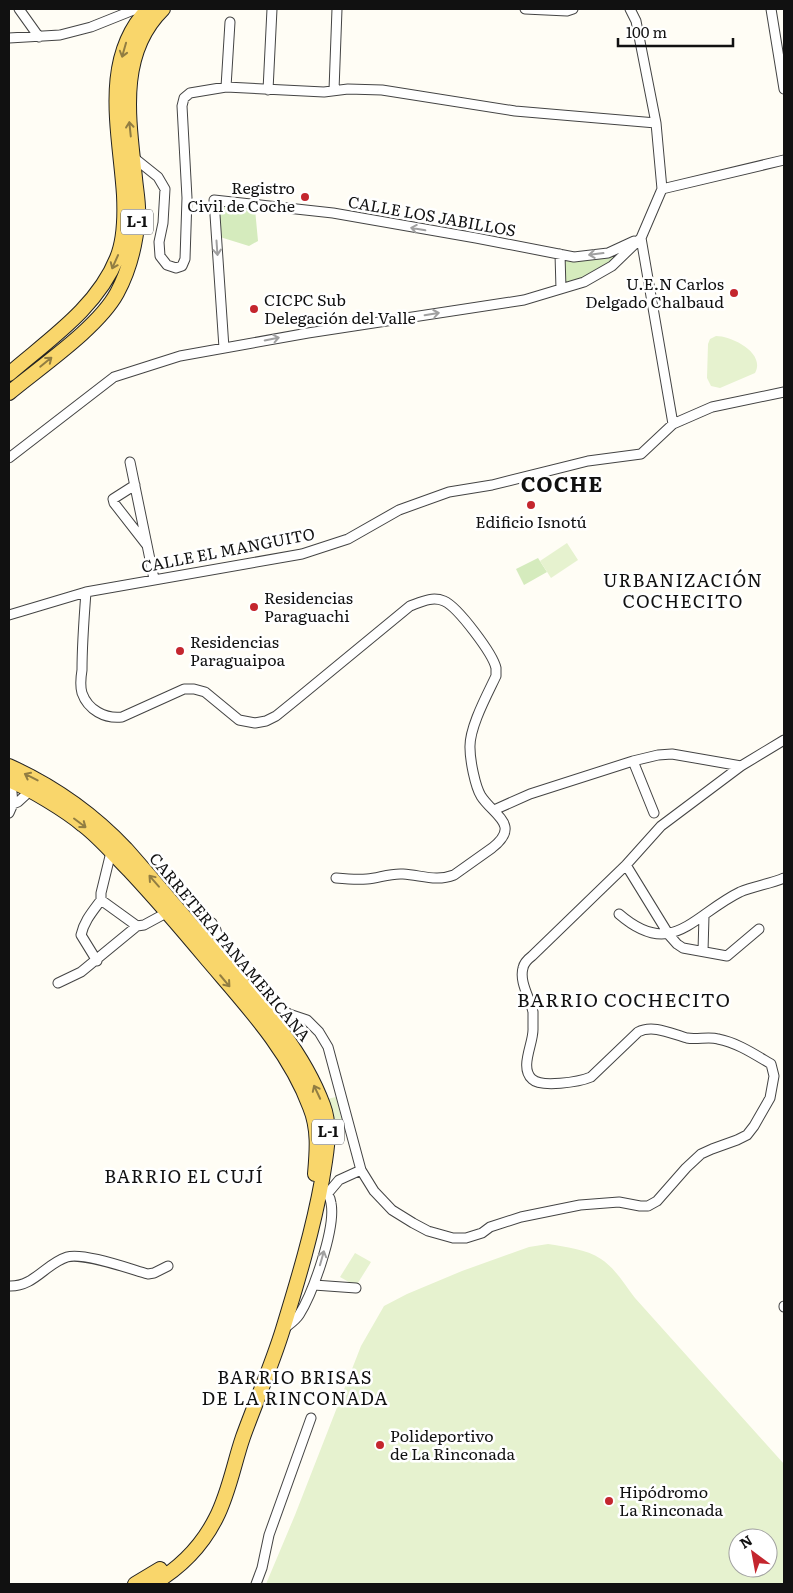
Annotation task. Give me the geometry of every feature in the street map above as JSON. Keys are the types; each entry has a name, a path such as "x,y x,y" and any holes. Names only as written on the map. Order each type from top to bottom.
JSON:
{"main road":[{"name":"L-1","path":"9,374 72,320 90,301 107,280 116,259 123,238 124,206 116,116 117,74 124,45 130,32 139,18 148,9"},
{"name":"L-1","path":"9,393 89,327 116,294 130,263 138,216 129,117 132,66 146,29 163,9"},
{"name":"CARRETERA PANAMERICANA","path":"9,766 62,794 110,832 217,948 284,1035 308,1072 326,1116 328,1130 324,1190 283,1330 217,1517 192,1554 152,1584"},
{"name":"CARRETERA PANAMERICANA","path":"10,780 83,824 168,912 259,1022 284,1056 311,1108 316,1130 317,1153 314,1180 274,1331 242,1413 215,1497 204,1524 188,1546 157,1572 135,1584"}],"street":[{"path":"19,9 39,37"},
{"path":"9,38 60,35 91,27 136,9"},
{"path":"268,90 272,9"},
{"path":"334,90 337,9"},
{"path":"525,9 567,11 573,9"},
{"path":"9,458 114,377 180,356 308,332 524,300 584,282 612,266 641,238 662,189 656,123 636,21 630,9"},
{"path":"771,9 784,90"},
{"path":"226,87 230,22"},
{"path":"133,157 158,177 165,189 163,223 158,242 160,256 167,265 176,268 182,266 185,259 187,198 182,106 184,98 190,93 226,87 324,92 334,90 382,90 515,111 656,123"},
{"path":"662,189 784,160"},
{"name":"CALLE LOS JABILLOS","path":"224,348 214,200 333,213 574,257 608,253 641,238"},
{"path":"641,238 672,424"},
{"path":"560,254 561,289"},
{"name":"CALLE EL MANGUITO","path":"9,615 86,592 302,554 348,539 399,510 449,492 492,485 588,460 641,454 672,424 712,407 784,392"},
{"path":"130,462 154,579"},
{"path":"135,485 113,500 147,545"},
{"path":"86,592 82,693 93,709 102,715 112,718 122,717 184,689 194,689 205,692 239,720 255,723 266,721 276,716 410,606 429,599 444,601 460,614 484,647 496,668 496,676 470,736 470,749 481,798 494,810 505,826 502,839 454,875 440,879 403,874 390,874 369,879 336,878"},
{"path":"198,913 212,923 216,930 217,948 242,980 262,998 289,1014 307,1020 318,1032 328,1048 361,1170 374,1191 392,1210 428,1231 441,1236 466,1238 482,1233 490,1227 521,1217 580,1205 619,1202 648,1206 657,1201 701,1154 742,1139 747,1135 770,1098 774,1070 771,1064 740,1046 716,1038 688,1038 672,1032 648,1029 638,1032 591,1078 543,1084 536,1082 530,1078 527,1067 534,1030 532,1012 522,978 522,970 525,963 626,865 662,826 741,766 784,740"},
{"path":"494,810 530,794 633,761 658,755 672,754 741,766"},
{"path":"633,761 654,813"},
{"path":"9,813 13,804 10,780"},
{"path":"13,804 30,791"},
{"path":"97,960 81,935 82,927 101,900 111,852"},
{"path":"626,865 669,935 683,948 729,955 759,929"},
{"path":"619,914 631,925 645,932 669,935 685,928 742,891 784,878"},
{"path":"101,900 137,926"},
{"path":"58,983 81,972 137,926 144,925 168,912"},
{"path":"703,951 704,916"},
{"path":"283,1330 298,1316 314,1285 330,1227 331,1203 324,1190 361,1170"},
{"path":"9,1286 30,1282 70,1256 85,1257 148,1274 168,1266"},
{"path":"314,1285 356,1288"},
{"path":"256,1584 262,1568 269,1535 311,1418"}],"green space":[{"path":"220,206 255,209 258,241 249,246 220,237"},
{"path":"637,240 603,269 585,279 562,287 561,256 574,259"},
{"path":"716,336 730,339 746,347 756,359 755,373 720,388 711,386 707,378 708,344 710,339"},
{"path":"567,543 578,560 551,578 540,561"},
{"path":"538,558 547,572 524,585 516,569"},
{"path":"336,1097 343,1126 334,1129 327,1099"},
{"path":"548,1244 569,1247 589,1253 611,1267 635,1298 784,1464 784,1584 266,1584 361,1346 384,1306 407,1294 462,1271 529,1247"},
{"path":"355,1253 371,1262 356,1286 340,1277"}],"place":[{"name":"Registro Civil de Coche","path":"305,197"},
{"name":"U.E.N Carlos Delgado Chalbaud","path":"734,293"},
{"name":"CICPC Sub Delegación del Valle","path":"254,309"},
{"name":"Edificio Isnotú","path":"531,505"},
{"name":"Residencias Paraguachi","path":"254,607"},
{"name":"Residencias Paraguaipoa","path":"180,651"},
{"name":"Polideportivo de La Rinconada","path":"380,1445"},
{"name":"Hipódromo La Rinconada","path":"609,1501"}],"district":[{"name":"COCHE","path":"562,485"},
{"name":"URBANIZACIÓN COCHECITO","path":"683,591"},
{"name":"BARRIO COCHECITO","path":"624,1000"},
{"name":"BARRIO EL CUJÍ","path":"184,1177"},
{"name":"BARRIO BRISAS DE LA RINCONADA","path":"295,1388"}]}
